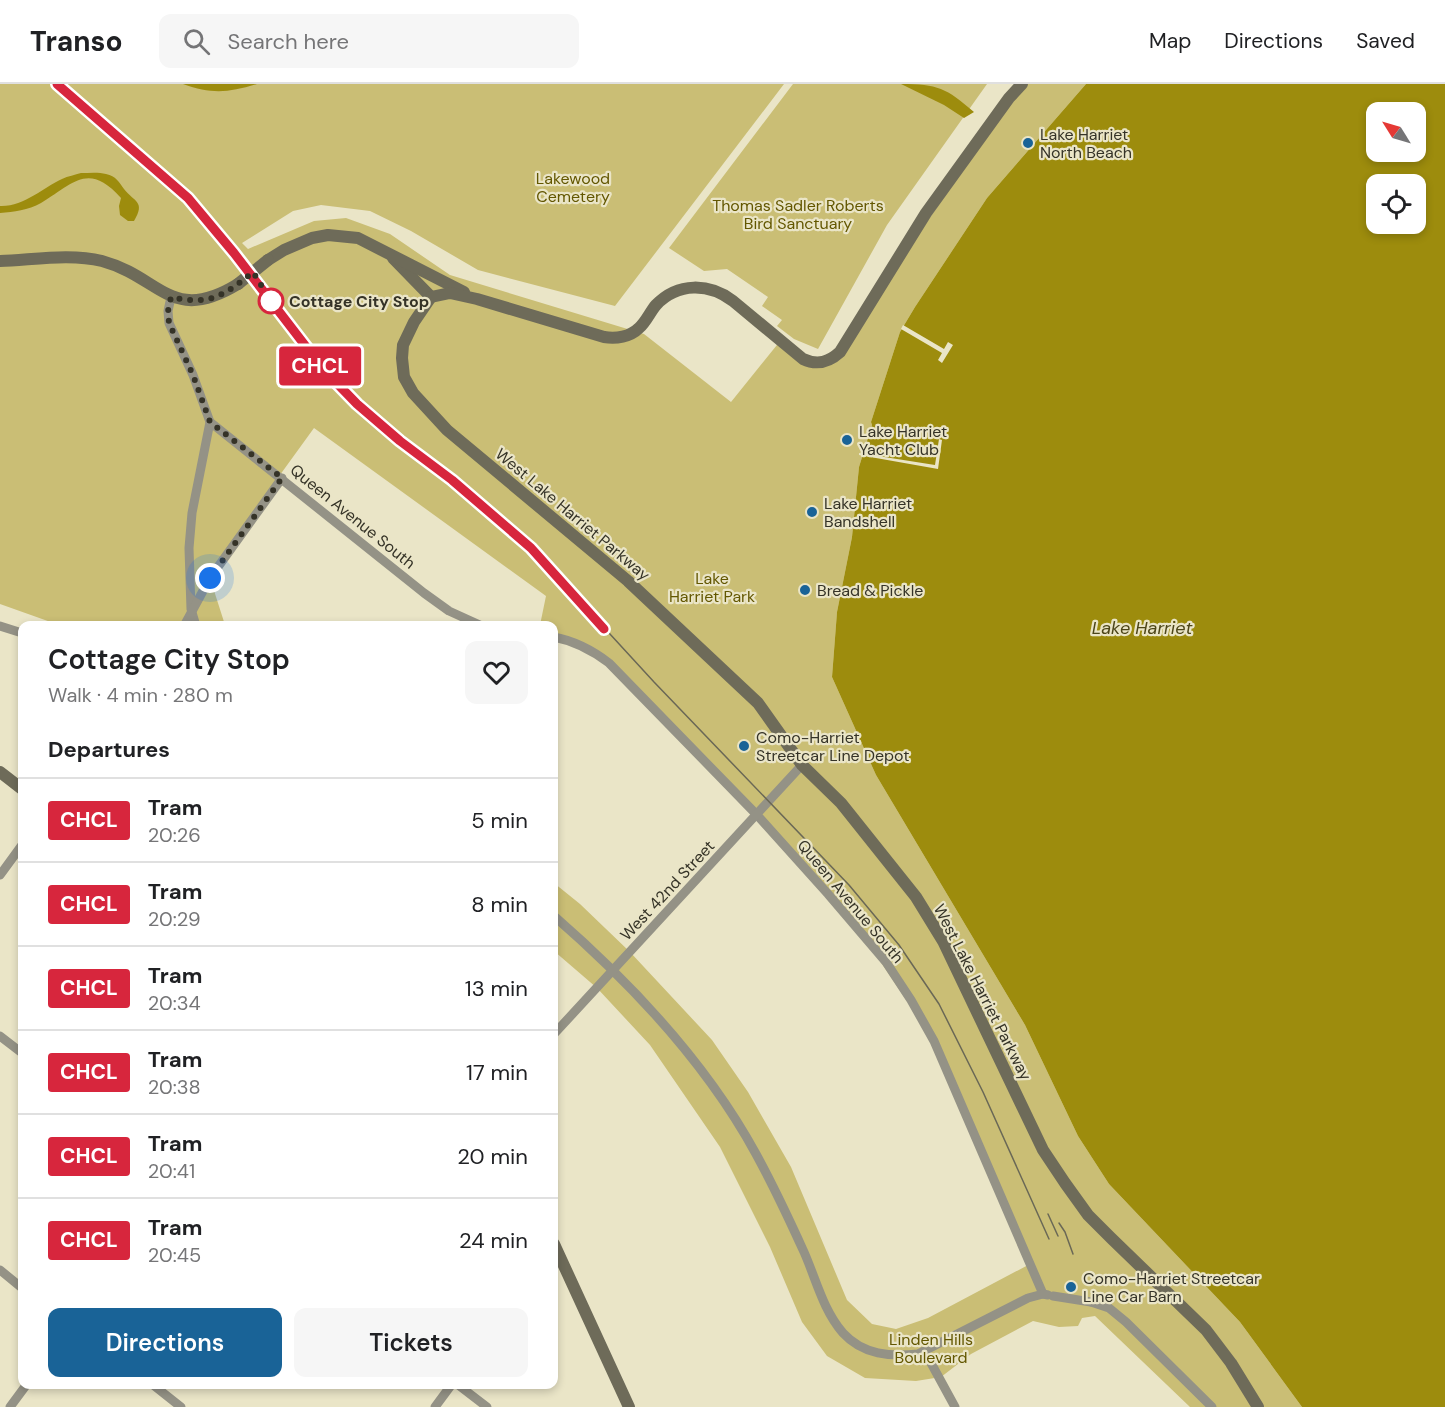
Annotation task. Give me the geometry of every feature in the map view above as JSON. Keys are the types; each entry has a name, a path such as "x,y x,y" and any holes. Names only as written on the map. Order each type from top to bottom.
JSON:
{"street":[{"path":"388,253 431,297 450,293 477,299 604,338 622,337 640,328 658,303 671,294 699,287 710,288 733,301 803,358 816,363 832,359 840,352 926,213 1009,98 1022,84"},
{"path":"0,261 75,258 101,261 123,269 171,297 189,301 204,300 220,295 268,260 298,243 328,235 358,238 477,299"},
{"path":"171,297 168,311 169,323 193,375 210,422 192,513 189,548 191,609 195,621"},
{"name":"West Lake Harriet Parkway","path":"431,297 414,322 403,345 404,377 413,393 447,430 628,581 746,691 767,715 802,765 841,803 916,897 943,941 1043,1150 1065,1183 1088,1215 1206,1330 1231,1363 1258,1407"},
{"name":"Queen Avenue South","path":"210,422 441,605 471,621"},
{"path":"186,621 210,578 282,478"},
{"path":"0,626 18,632"},
{"name":"Queen Avenue South","path":"558,639 576,643 593,651 609,663 757,815 886,963 911,1000 934,1041 1043,1294"},
{"name":"West 42nd Street","path":"558,1030 802,765"},
{"path":"0,772 18,786"},
{"path":"0,875 18,850"},
{"path":"558,920 614,969 666,1026 728,1108 756,1153 833,1319 845,1335 861,1347 879,1354 899,1356 925,1352 1028,1298 1043,1294 1090,1302 1109,1308 1212,1407"},
{"path":"0,1036 18,1050"},
{"path":"558,1255 629,1407"},
{"path":"0,1270 18,1285"},
{"path":"925,1352 955,1407"},
{"path":"10,1407 23,1389"},
{"path":"158,1389 181,1407"},
{"path":"435,1407 448,1389"},
{"path":"464,1389 486,1407"}],"green space":[{"path":"0,84 784,84 615,306 478,270 411,231 370,211 321,205 293,211 242,243 248,249 314,221 346,218 390,234 450,275 644,334 731,402 781,340 803,359 826,362 855,326 1022,84 1086,84 987,198 900,332 859,467 852,537 837,612 832,677 876,775 1025,1025 1078,1136 1109,1184 1240,1322 1302,1407 1190,1407 1095,1316 1082,1318 1078,1326 1059,1327 1033,1321 971,1354 941,1377 916,1381 865,1378 827,1356 802,1322 770,1247 720,1147 650,1045 597,988 558,954 558,886 630,952 712,1040 748,1092 791,1167 847,1300 872,1324 896,1329 928,1318 1030,1264 934,1041 857,927 609,663 558,639 558,621 541,621 546,596 314,428 206,577 210,578 224,621 48,621 0,604"},
{"name":"Thomas Sadler Roberts Bird Sanctuary","path":"793,84 987,84 887,225 818,349 794,339 777,326 782,320 762,306 768,297 727,269 704,271 669,248"}],"water":[{"path":"183,84 257,84 237,89 211,91"},
{"path":"901,84 924,85 941,89 974,112 964,118 944,105"},
{"name":"Lake Harriet","path":"1086,84 1445,84 1445,1407 1302,1407 1240,1322 1109,1184 1078,1136 1025,1025 876,775 832,677 837,612 852,537 859,467 900,332 987,198"},
{"path":"81,173 103,173 117,180 139,206 134,221 128,221 120,215 121,198 99,180 90,178 72,183 31,207 0,213 0,206 25,200 62,179"}],"pier":[{"path":"903,325 944,349 948,342 953,345 942,363 938,360 942,353 901,329"},
{"path":"939,439 942,440 938,469 859,455 859,453 935,465"}],"tram line":[{"path":"57,84 188,198 234,253 324,370 385,429 452,480 531,548 654,682 849,885 899,945 939,1004 983,1092 1049,1239"},
{"name":"CHCL","path":"57,84 188,198 234,253 324,370 357,404 400,441 452,480 531,548 604,629"},
{"path":"1048,1214 1058,1236"},
{"path":"1059,1223 1073,1254"}],"place":[{"name":"Lake Harriet North Beach","path":"1028,143"},
{"name":"Cottage City Stop","path":"271,301"},
{"name":"Lake Harriet Yacht Club","path":"847,440"},
{"name":"Lake Harriet Bandshell","path":"812,512"},
{"name":"Bread & Pickle","path":"805,590"},
{"name":"Como-Harriet Streetcar Line Depot","path":"744,746"},
{"name":"Como-Harriet Streetcar Line Car Barn","path":"1071,1287"}],"route":[{"path":"210,578 282,478 210,422 193,375 169,323 168,311 171,297 189,301 204,300 220,295 253,272 271,301"}],"park label":[{"name":"Lakewood Cemetery","path":"573,187"},
{"name":"Lake Harriet Park","path":"712,587"},
{"name":"Linden Hills Boulevard","path":"931,1348"}]}
